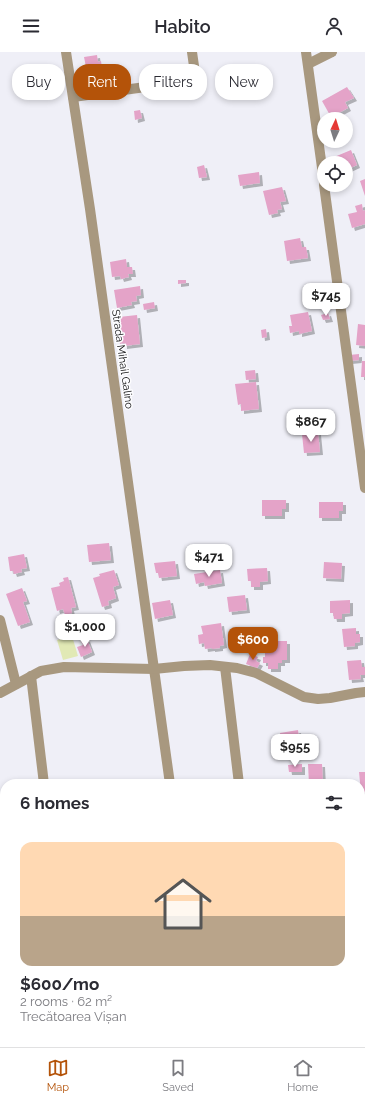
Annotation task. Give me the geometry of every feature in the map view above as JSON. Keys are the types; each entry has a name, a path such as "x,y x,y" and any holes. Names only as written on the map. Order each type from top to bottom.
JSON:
{"street":[{"name":"Strada Mihail Galino","path":"66,52 73,98"},
{"path":"131,90 196,80 192,52"},
{"path":"306,52 320,156"},
{"path":"308,64 332,52"},
{"name":"Strada Mihail Galino","path":"73,100 90,209 169,779"},
{"path":"325,192 365,488"},
{"path":"0,620 16,684"},
{"path":"0,693 41,671 64,667 154,669 210,665 256,672 304,697 318,699 356,692 365,692"},
{"path":"225,667 238,779"},
{"path":"30,676 43,779"}],"green space":[{"path":"72,636 78,656 63,660 57,640"}],"building":[{"path":"97,55 98,62 101,61 101,64 85,64 84,57"},
{"path":"347,87 354,98 345,102 348,108 340,112 328,112 322,101"},
{"path":"140,110 142,118 135,120 134,111"},
{"path":"351,150 357,165 353,167 353,156 337,156"},
{"path":"204,165 207,177 199,178 197,167"},
{"path":"259,172 260,183 240,186 238,175"},
{"path":"365,179 365,196 360,181"},
{"path":"282,187 286,201 280,202 282,209 277,210 278,213 269,215 263,191"},
{"path":"362,204 363,211 365,210 365,224 352,228 348,214 357,212 355,206"},
{"path":"300,238 302,247 306,247 308,258 287,261 284,241"},
{"path":"126,259 127,267 132,267 133,274 128,274 129,277 121,279 120,276 112,277 110,262"},
{"path":"178,280 186,280 186,283 178,284"},
{"path":"140,286 141,295 136,296 137,301 131,302 132,305 117,308 114,290"},
{"path":"154,302 155,308 144,310 143,304"},
{"path":"308,312 312,331 299,334 299,331 290,333 289,326 292,326 290,315"},
{"path":"328,313 330,319 323,320 321,315"},
{"path":"137,315 140,344 124,346 124,343 120,344 119,338 122,337 121,330 118,330 117,321 120,321 119,317"},
{"path":"358,324 365,325 365,346 356,345"},
{"path":"266,329 267,337 262,338 261,330"},
{"path":"359,354 359,360 349,361 349,355"},
{"path":"362,361 365,361 365,377 361,377"},
{"path":"255,370 256,379 246,380 245,371"},
{"path":"256,382 259,409 241,411 241,404 238,405 235,384"},
{"path":"318,432 320,452 304,453 302,434"},
{"path":"262,500 286,500 286,509 282,509 282,516 262,516"},
{"path":"319,502 343,502 343,511 339,511 339,518 319,518"},
{"path":"109,543 111,560 89,562 87,545"},
{"path":"24,554 27,568 21,569 22,572 14,574 13,571 10,571 8,557"},
{"path":"175,561 177,576 159,578 158,573 156,573 154,563"},
{"path":"324,562 342,563 341,579 323,578"},
{"path":"267,568 268,581 260,582 260,587 251,587 251,581 248,581 247,569"},
{"path":"114,570 119,585 113,587 116,598 108,601 109,605 102,607 93,578 100,576 99,574"},
{"path":"220,570 222,583 205,586 204,582 196,584 194,574"},
{"path":"68,577 76,607 71,608 72,613 65,615 63,609 57,611 51,588 60,586 59,583 64,581 63,578"},
{"path":"22,588 27,601 23,602 30,622 18,626 6,594"},
{"path":"245,595 247,610 229,612 227,597"},
{"path":"170,600 173,615 155,619 152,603"},
{"path":"350,600 350,613 342,614 342,619 334,619 333,613 330,613 330,601"},
{"path":"221,623 224,645 220,646 220,648 205,649 204,643 199,644 198,635 203,634 201,626"},
{"path":"356,628 356,634 360,634 360,642 355,643 355,646 344,647 342,629"},
{"path":"87,639 92,652 81,657 77,647 83,645 81,641"},
{"path":"270,641 287,641 287,660 282,660 282,663 278,663 278,669 268,669 268,663 263,663 265,653 270,653"},
{"path":"250,654 258,657 256,661 260,663 257,668 246,664"},
{"path":"361,660 362,667 365,667 365,675 360,675 361,679 349,680 347,661"},
{"path":"298,730 299,738 303,737 304,744 300,744 302,755 287,757 286,748 282,749 280,733"},
{"path":"302,764 302,772 289,772 288,765"},
{"path":"308,764 322,764 323,779 309,779"},
{"path":"359,772 365,772 365,779 360,779"}]}
